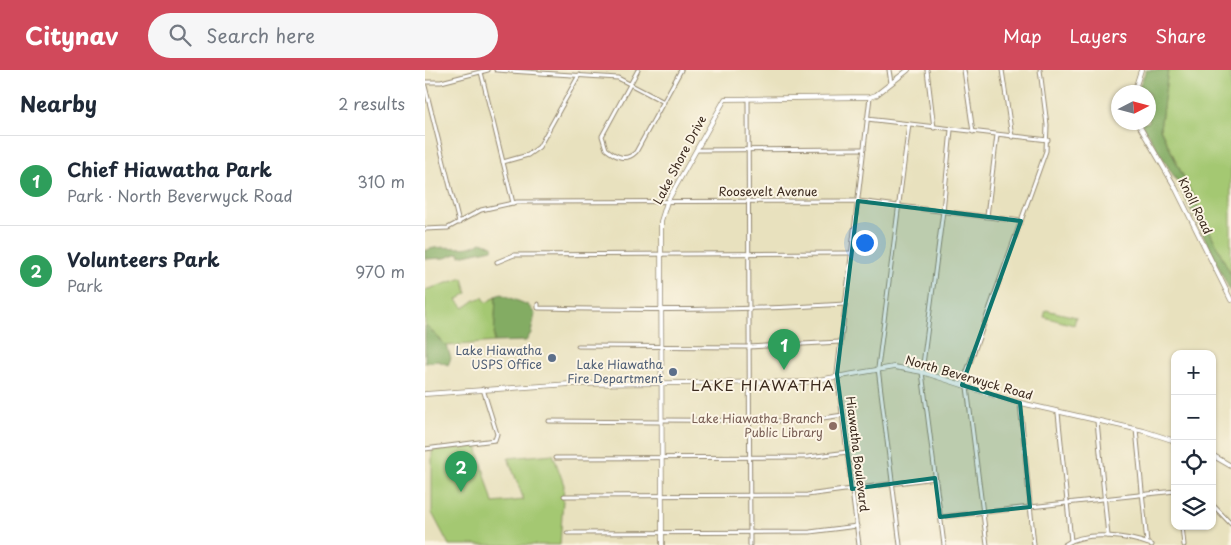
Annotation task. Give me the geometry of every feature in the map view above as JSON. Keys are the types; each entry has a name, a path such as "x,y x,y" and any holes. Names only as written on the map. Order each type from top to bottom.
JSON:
{"street":[{"path":"425,82 441,82 488,70"},
{"path":"496,70 538,71 618,78 664,102"},
{"path":"639,70 602,136 605,147 618,157 627,158 636,152 681,70"},
{"path":"889,70 891,84"},
{"path":"870,97 891,84 908,70"},
{"path":"927,70 935,128"},
{"path":"964,70 973,132"},
{"path":"1002,70 1012,137"},
{"path":"962,385 1046,151 1048,140 1040,70"},
{"path":"1136,85 1141,70"},
{"path":"481,72 513,203"},
{"path":"503,162 528,155 539,147 579,75"},
{"path":"425,86 459,223"},
{"path":"748,97 750,545"},
{"name":"Lake Shore Drive","path":"662,545 661,221 667,202 723,101 727,98 870,97"},
{"name":"Hiawatha Boulevard","path":"859,545 838,378 840,342 870,97"},
{"path":"867,119 1048,140"},
{"path":"900,545 878,368 897,206 909,124"},
{"path":"944,545 923,372 951,130"},
{"name":"Knoll Road","path":"1142,130 1174,185 1231,300"},
{"path":"987,216 997,135"},
{"path":"696,150 864,149"},
{"name":"Roosevelt Avenue","path":"425,229 443,229 459,223 481,210 513,203 857,201 1021,221"},
{"path":"497,262 514,255 851,253"},
{"path":"539,304 538,308 749,309 845,304"},
{"path":"577,346 749,347 840,342"},
{"name":"North Beverwyck Road","path":"425,394 570,384 806,382 838,378 878,368 898,367 923,372 1020,403 1136,429 1171,440"},
{"path":"967,387 987,545"},
{"path":"425,449 491,442 496,438 483,389"},
{"path":"1020,403 1034,545"},
{"path":"1058,413 1071,541"},
{"path":"549,421 803,421 843,415"},
{"path":"1097,420 1108,536"},
{"path":"1136,429 1147,543"},
{"path":"555,458 809,457 848,452"},
{"path":"1216,458 1231,466"},
{"path":"564,496 807,495 935,478"},
{"path":"940,517 1171,492"},
{"path":"1216,508 1231,524"},
{"path":"567,533 810,532 857,526"},
{"path":"1182,530 1184,545"},
{"path":"1064,545 1071,541 1121,536 1152,545"}],"highlighted area":[{"path":"858,201 1021,221 962,385 1020,403 1030,507 940,517 935,478 852,489 837,374"}],"green space":[{"path":"1146,70 1168,70 1160,129 1231,275 1231,293 1178,183 1145,130 1156,130 1156,85 1140,85"},
{"path":"1168,70 1231,70 1231,275 1160,128"},
{"path":"481,242 493,246 492,249 460,256 459,253 445,258 425,259 425,251 439,247 468,247"},
{"path":"463,278 467,293 457,300 464,308 483,297 486,303 496,296 494,342 447,346 425,325 425,290"},
{"path":"501,294 528,305 535,314 531,333 526,341 494,342 496,296"},
{"path":"1046,310 1076,317 1074,325 1044,317"},
{"path":"425,325 447,346 451,358 448,365 438,361 425,363"},
{"path":"477,446 493,503 524,500 508,458 553,454 564,485 560,545 449,545 432,513 432,450"}],"place":[{"name":"Lake Hiawatha USPS Office","path":"552,358"},
{"name":"Chief Hiawatha Park","path":"784,370"},
{"name":"Lake Hiawatha Fire Department","path":"673,372"},
{"name":"Lake Hiawatha Branch Public Library","path":"833,426"},
{"name":"Volunteers Park","path":"461,492"}],"district":[{"name":"LAKE HIAWATHA","path":"763,386"}]}
